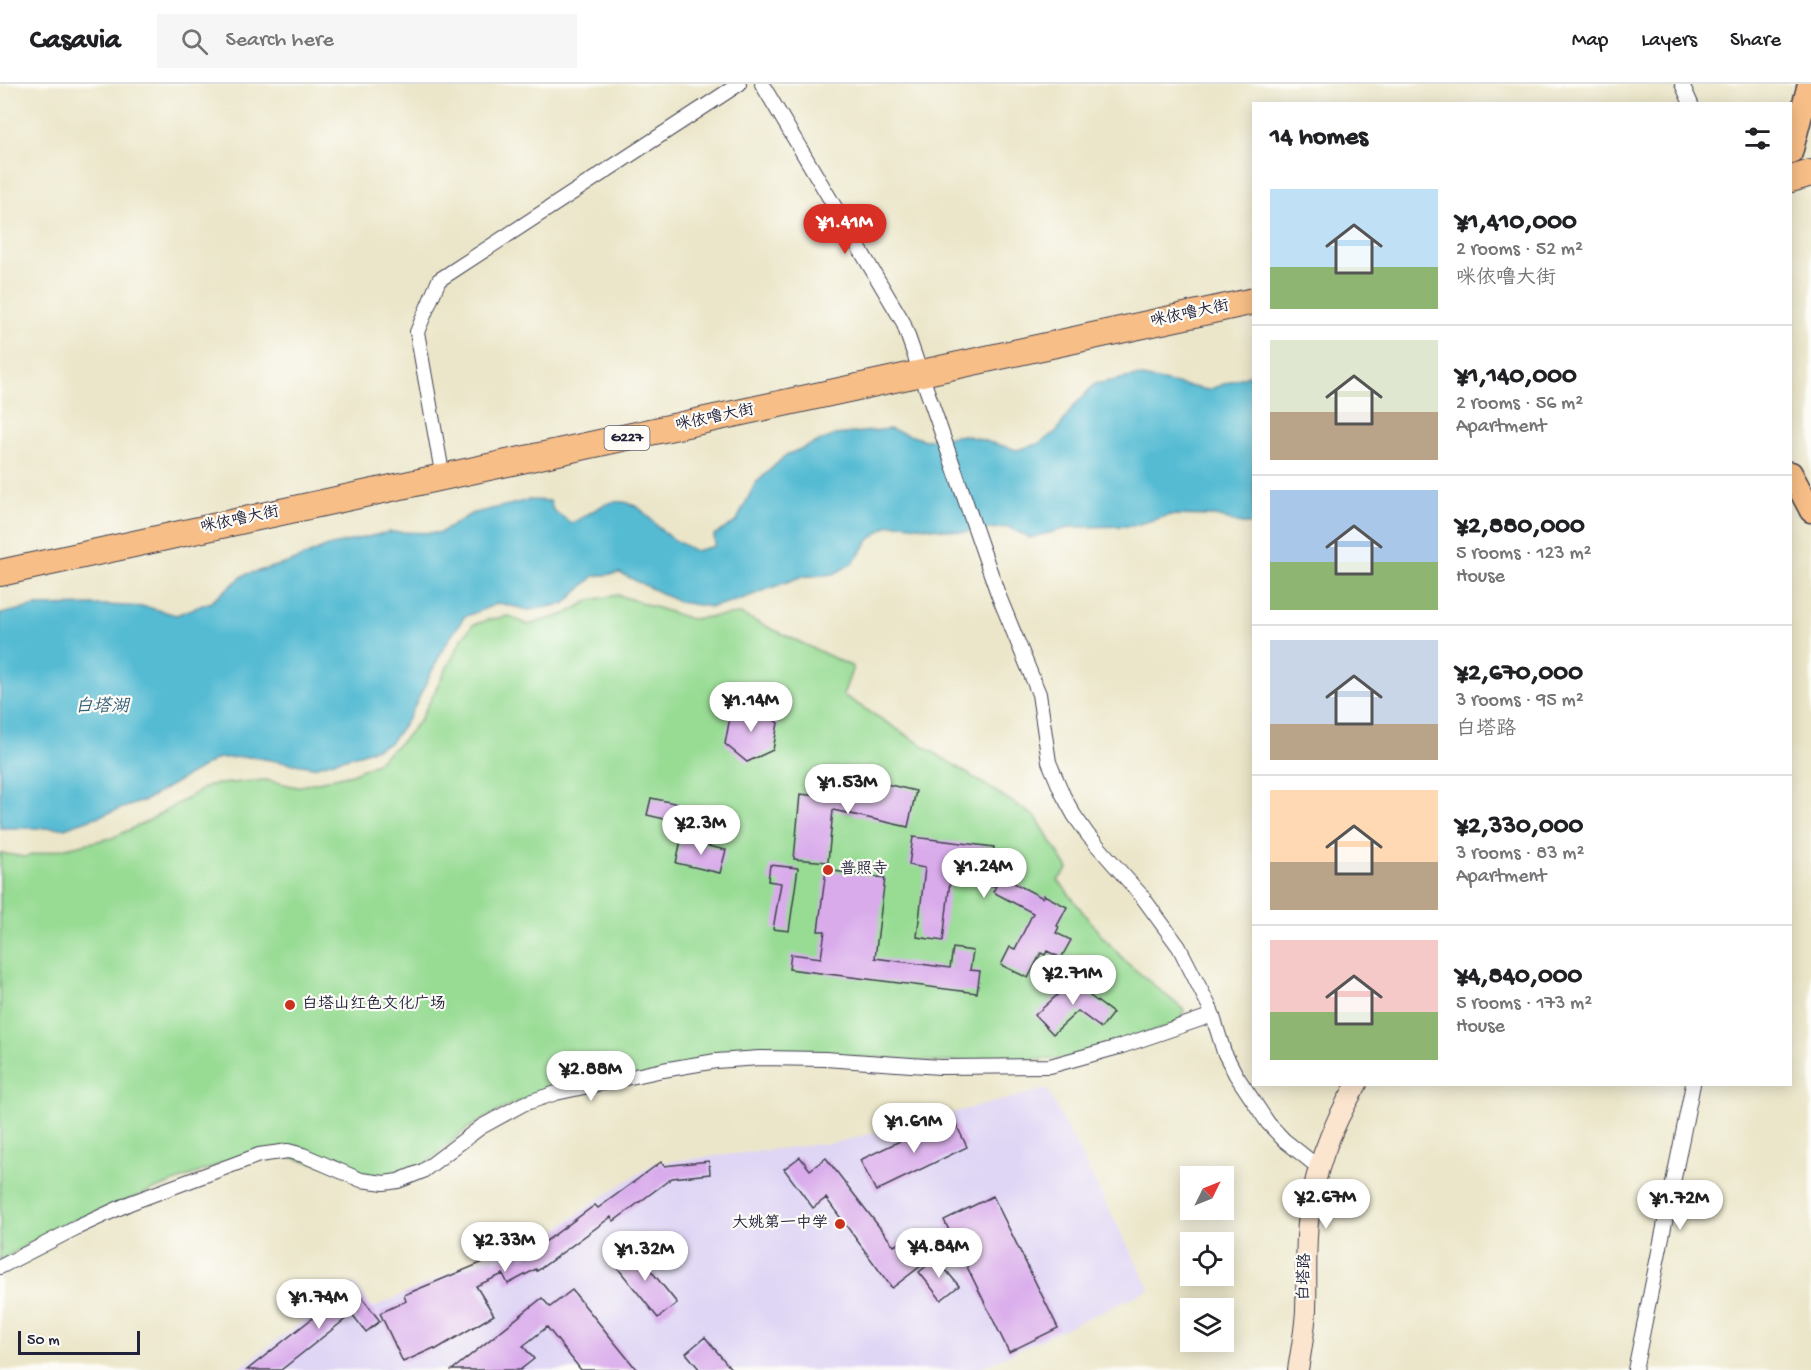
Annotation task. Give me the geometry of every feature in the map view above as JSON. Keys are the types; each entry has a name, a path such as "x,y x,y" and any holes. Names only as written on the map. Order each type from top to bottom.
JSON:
{"highway":[{"path":"1792,179 1811,173"},
{"name":"咪依噜大街","path":"0,573 1252,301"}],"main road":[{"path":"1792,149 1809,84"},
{"path":"1792,475 1811,511"}],"street":[{"path":"443,478 417,332 439,280 739,84"},
{"path":"762,84 903,322 998,594 1038,694 1049,762 1063,795 1088,835 1141,895 1179,947 1213,1015 1224,1052 1268,1123 1284,1140 1318,1167"},
{"path":"1682,84 1690,102"},
{"path":"0,1267 48,1241 130,1203 260,1155 288,1151 303,1155 361,1180 384,1183 398,1181 423,1171 481,1127 523,1104 556,1093 663,1070 716,1061 760,1058 825,1059 940,1067 1050,1066 1122,1046 1213,1015"},
{"name":"白塔路","path":"1298,1370 1306,1313 1308,1223 1318,1167 1332,1131 1356,1086"},
{"path":"1635,1370 1693,1086"}],"shaded area":[{"name":"大姚第一中学","path":"1047,1089 1150,1289 976,1370 237,1370 353,1283 373,1308 512,1245 521,1255 593,1203 655,1163 838,1142"}],"green space":[{"path":"618,595 691,619 740,614 853,667 843,695 1036,817 1068,869 1058,880 1100,934 1127,963 1184,1010 1178,1024 1062,1059 937,1062 774,1052 514,1103 466,1129 431,1160 407,1174 386,1179 257,1150 70,1222 0,1261 0,853 24,857 112,838 148,821 209,785 266,780 297,787 352,774 376,763 403,740 420,720 463,637 473,625 509,616 528,625 566,614 590,600"}],"water":[{"name":"白塔湖","path":"1252,374 1252,524 1241,524 1216,516 1170,515 1132,526 1072,527 1030,538 1008,527 963,532 903,524 889,525 870,539 853,563 834,574 800,577 739,600 711,607 679,602 620,573 594,576 564,604 529,610 499,603 464,617 444,647 408,719 390,743 313,767 252,757 218,758 146,800 64,828 0,828 0,614 36,606 105,605 147,607 176,615 211,602 244,575 291,562 328,546 389,532 440,533 471,514 529,500 550,501 553,510 571,523 608,503 631,504 644,512 667,535 695,551 715,546 714,535 736,522 755,484 786,455 835,435 890,429 925,440 964,435 1017,450 1038,444 1057,431 1073,407 1095,384 1137,376 1208,390"}],"building":[{"path":"753,704 778,723 773,750 747,762 725,744 730,717"},
{"path":"860,778 916,791 908,827 833,810 828,862 794,859 800,794 855,800"},
{"path":"651,798 698,808 694,826 647,815"},
{"path":"913,837 994,847 991,871 1043,898 1044,895 1067,907 1057,926 1059,927 1056,933 1071,940 1061,958 1047,951 1045,955 1041,953 1028,978 1001,965 1010,947 1015,949 1033,913 993,892 996,886 950,881 943,941 917,937 925,868 909,865"},
{"path":"681,840 726,850 720,873 676,863"},
{"path":"770,865 798,868 789,931 773,929 781,883 768,881"},
{"path":"826,870 885,878 875,958 950,968 953,948 973,951 970,970 980,971 977,993 789,969 791,954 821,958 825,931 818,931"},
{"path":"1075,972 1094,992 1090,996 1113,1013 1101,1028 1078,1011 1053,1034 1035,1015 1064,989 1061,985"},
{"path":"952,1116 967,1147 876,1191 860,1160"},
{"path":"800,1157 810,1170 826,1158 894,1246 903,1241 922,1265 892,1288 826,1198 813,1208 784,1169"},
{"path":"709,1161 710,1174 672,1178 614,1221 611,1217 537,1271 536,1269 508,1284 503,1274 476,1286 494,1315 435,1350 434,1348 403,1362 380,1313 406,1301 404,1295 493,1258 495,1262 519,1250 523,1258 595,1205 598,1208 661,1162 664,1166"},
{"path":"993,1196 1058,1328 1009,1352 944,1220"},
{"path":"631,1246 677,1303 658,1318 612,1261"},
{"path":"936,1258 959,1286 941,1300 919,1272"},
{"path":"353,1286 380,1321 366,1332 352,1314 281,1370 247,1370"},
{"path":"572,1290 637,1370 581,1370 547,1327 523,1346 534,1359 520,1370 452,1370 542,1298 550,1307"},
{"path":"705,1337 732,1370 700,1370 686,1353"}],"place":[{"name":"普照寺","path":"828,870"},
{"name":"白塔山红色文化广场","path":"290,1005"},
{"name":"大姚第一中学","path":"840,1224"}]}
